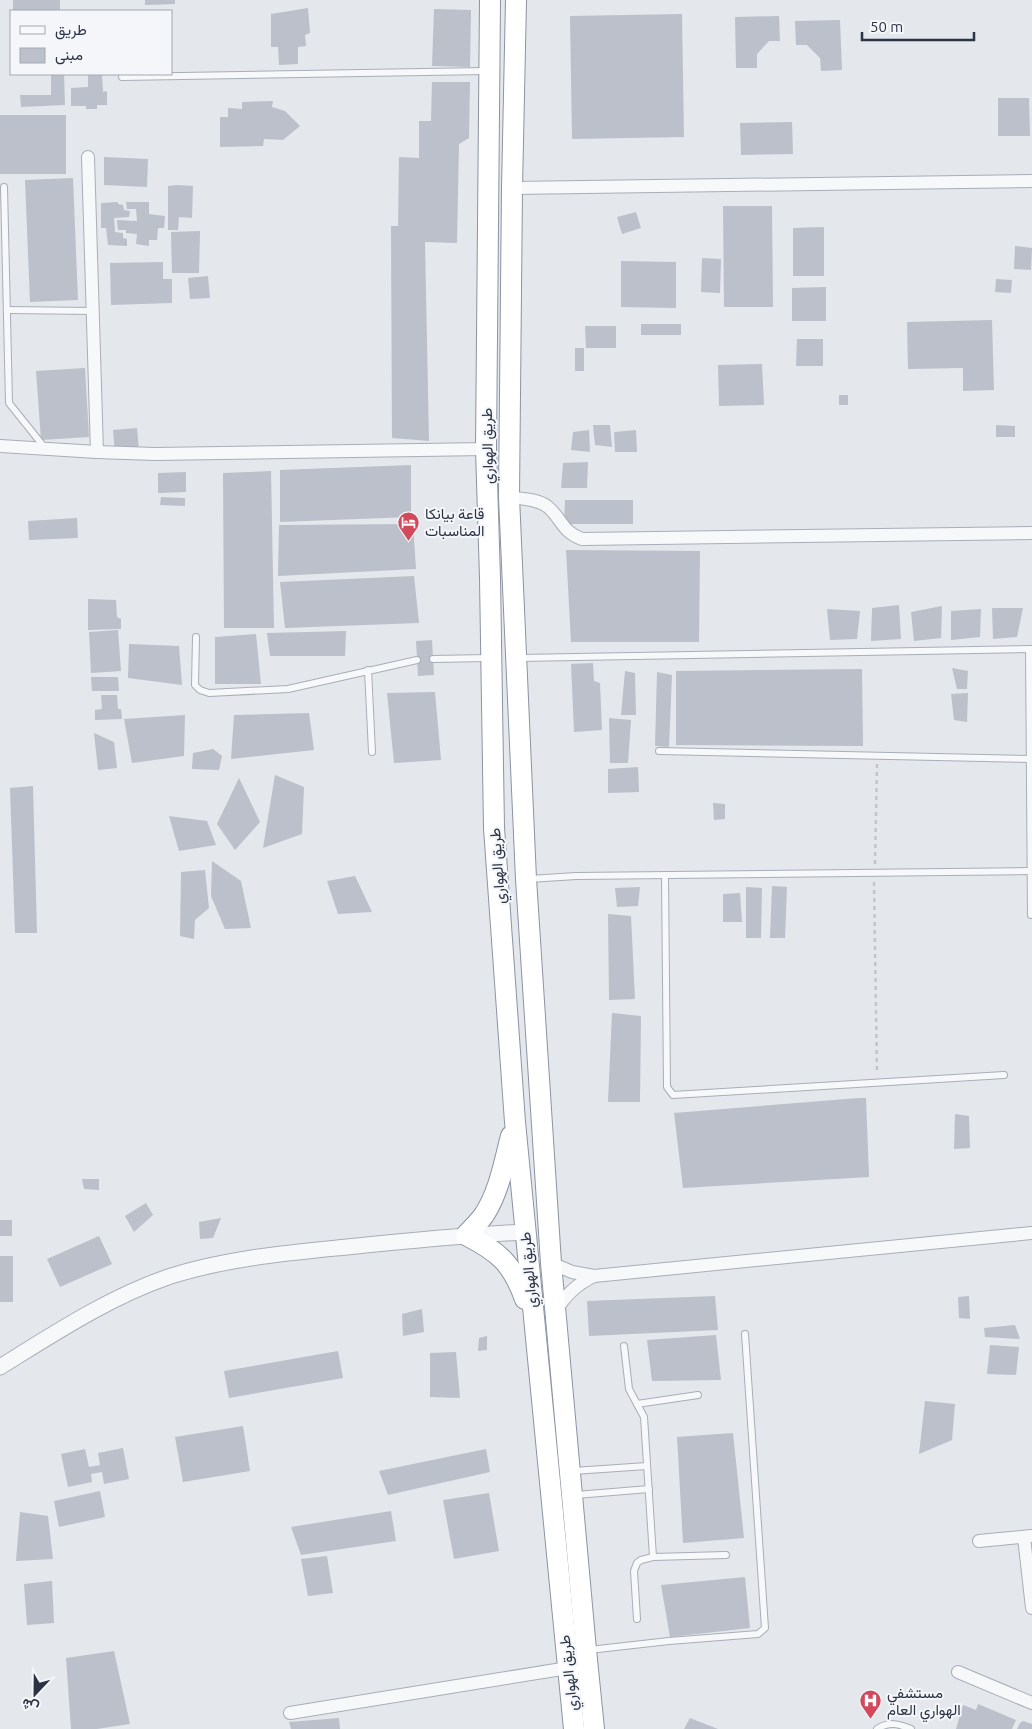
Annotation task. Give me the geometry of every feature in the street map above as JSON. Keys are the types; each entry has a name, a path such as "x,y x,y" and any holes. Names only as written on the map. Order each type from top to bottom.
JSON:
{"highway":[{"name":"طريق الهواري","path":"490,0 486,449 494,828 515,1122 574,1729"},
{"name":"طريق الهواري","path":"516,0 509,497 526,879 551,1263 594,1729"},
{"path":"490,578 514,577"},
{"path":"515,1122 495,1193 484,1216 466,1236 487,1246 508,1264 521,1289 533,1320"}],"street":[{"path":"88,157 97,452"},
{"path":"512,188 1032,181"},
{"path":"0,446 154,454 486,449"},
{"path":"509,497 531,500 547,506 567,532 582,539 1032,533"},
{"path":"0,1367 113,1300 163,1279 200,1268 261,1256 525,1232"},
{"path":"551,1263 572,1272 594,1276 1032,1233"},
{"path":"556,1312 561,1302 572,1290 594,1276"},
{"path":"979,1541 1028,1537 1032,1608"},
{"path":"290,1713 568,1668"},
{"path":"958,1672 1032,1703"}],"lane":[{"path":"122,77 490,71"},
{"path":"4,187 9,404 46,449"},
{"path":"7,310 93,310"},
{"path":"196,637 195,685 200,690 209,694 288,688 417,660"},
{"path":"517,658 1031,649 1031,915"},
{"path":"433,659 491,658"},
{"path":"368,670 372,752"},
{"path":"659,751 1030,759"},
{"path":"526,879 576,876 1031,871"},
{"path":"665,875 667,1087 670,1093 677,1095 1004,1075"},
{"path":"586,1650 758,1634 765,1628 745,1334"},
{"path":"624,1346 630,1390 644,1417 654,1557"},
{"path":"638,1404 698,1395"},
{"path":"570,1471 647,1466"},
{"path":"572,1495 649,1490"},
{"path":"637,1619 635,1567 641,1560 654,1557 726,1555"},
{"path":"878,1729 884,1725 896,1723 912,1729"}],"path":[{"path":"877,1083 874,872 878,756"}],"building":[{"path":"13,0 60,0 60,10 13,10"},
{"path":"145,0 175,0 175,4 145,5"},
{"path":"308,8 310,33 305,35 306,46 298,47 298,64 279,65 278,47 271,47 271,14"},
{"path":"434,9 471,10 470,67 432,66"},
{"path":"682,14 684,137 572,139 570,16"},
{"path":"779,16 780,41 769,41 757,54 757,68 736,68 735,17"},
{"path":"840,20 842,70 821,71 820,58 807,45 796,45 795,21"},
{"path":"51,75 64,75 65,105 21,107 20,95 51,95"},
{"path":"88,75 102,75 103,92 107,91 107,105 97,105 97,109 86,109 86,106 71,106 71,88 88,87"},
{"path":"432,82 470,82 469,138 459,144 457,243 425,242 429,441 392,438 391,226 398,226 399,157 419,158 419,121 431,121"},
{"path":"998,98 1029,98 1030,136 998,136"},
{"path":"273,101 272,107 285,111 300,126 283,140 264,139 263,146 220,147 220,117 228,117 228,108 242,109 242,102"},
{"path":"0,115 66,115 66,174 0,174"},
{"path":"792,122 793,154 741,155 740,123"},
{"path":"104,157 148,159 147,187 104,185"},
{"path":"73,178 78,300 30,302 25,180"},
{"path":"168,186 193,186 192,218 179,217 178,230 168,230"},
{"path":"118,202 118,204 123,205 124,210 130,211 129,217 114,218 115,232 123,233 123,238 127,239 127,246 108,245 106,228 101,228 101,203"},
{"path":"126,202 149,202 149,214 165,216 164,228 158,228 157,240 149,240 149,246 136,244 137,234 126,233 126,230 118,230 117,220 137,221 136,209 127,209"},
{"path":"723,206 772,206 773,307 724,307"},
{"path":"636,212 641,228 622,234 617,217"},
{"path":"824,227 824,276 793,276 793,228"},
{"path":"200,231 199,273 172,273 171,232"},
{"path":"1015,246 1032,248 1031,270 1014,269"},
{"path":"702,258 721,259 720,293 701,292"},
{"path":"621,261 676,262 676,308 621,307"},
{"path":"163,262 163,279 172,279 172,303 111,305 110,263"},
{"path":"208,276 210,298 190,299 188,278"},
{"path":"996,279 1012,280 1011,293 995,292"},
{"path":"826,287 826,321 792,321 792,288"},
{"path":"992,320 994,390 963,391 963,368 908,369 907,322"},
{"path":"641,324 681,324 681,335 641,335"},
{"path":"585,326 616,326 616,348 586,348"},
{"path":"797,339 823,339 823,366 796,366"},
{"path":"575,348 584,348 584,371 575,371"},
{"path":"762,364 764,405 719,406 718,365"},
{"path":"85,368 89,437 41,440 36,371"},
{"path":"839,395 848,395 848,405 839,405"},
{"path":"593,425 610,425 612,447 595,445"},
{"path":"996,425 1015,426 1015,437 996,437"},
{"path":"137,428 139,450 115,452 113,430"},
{"path":"589,430 590,452 571,450 573,432"},
{"path":"636,430 637,452 615,452 614,432"},
{"path":"588,462 587,488 561,488 563,463"},
{"path":"411,465 411,517 280,522 280,470"},
{"path":"271,471 274,628 224,628 223,473"},
{"path":"186,472 186,492 158,493 158,473"},
{"path":"161,497 185,498 185,506 160,505"},
{"path":"565,500 633,500 633,524 564,524"},
{"path":"77,518 78,538 29,540 28,521"},
{"path":"413,524 416,569 278,576 279,525"},
{"path":"566,550 700,551 699,642 571,642"},
{"path":"414,576 419,623 285,628 280,582"},
{"path":"88,599 116,600 117,617 121,619 121,629 88,630"},
{"path":"899,605 901,639 871,641 872,608"},
{"path":"942,606 941,638 914,641 911,612"},
{"path":"992,608 1023,608 1017,637 993,639"},
{"path":"827,609 860,611 857,639 830,640"},
{"path":"981,609 980,637 951,640 951,611"},
{"path":"118,630 121,671 91,673 89,632"},
{"path":"346,631 345,656 270,656 267,633"},
{"path":"256,634 261,684 215,684 215,637"},
{"path":"432,640 434,675 418,676 416,641"},
{"path":"129,644 179,646 182,685 128,678"},
{"path":"593,663 594,681 600,683 602,730 574,732 571,664"},
{"path":"952,668 968,671 967,689 957,689"},
{"path":"862,669 863,746 676,745 676,671"},
{"path":"625,671 635,673 636,715 621,715"},
{"path":"657,672 672,675 669,747 655,746"},
{"path":"91,677 118,677 119,691 92,691"},
{"path":"435,692 441,760 394,763 387,693"},
{"path":"968,693 967,722 954,720 951,694"},
{"path":"101,695 117,695 118,709 121,709 122,719 95,720 95,710 102,709"},
{"path":"309,713 314,750 231,759 234,715"},
{"path":"185,715 184,756 132,763 124,719"},
{"path":"609,718 631,720 628,763 610,763"},
{"path":"94,733 114,742 117,768 98,770"},
{"path":"213,749 222,756 219,770 192,769 193,753"},
{"path":"638,767 639,792 608,793 608,769"},
{"path":"275,775 304,787 302,834 263,848"},
{"path":"239,778 260,822 235,850 217,824"},
{"path":"33,786 37,933 15,933 10,788"},
{"path":"713,803 725,804 725,819 714,820"},
{"path":"169,816 207,821 216,845 179,851"},
{"path":"212,861 241,881 251,928 225,929 211,896"},
{"path":"205,870 209,908 195,920 194,939 180,936 181,872"},
{"path":"355,876 372,912 338,914 327,881"},
{"path":"772,886 787,887 785,938 770,938"},
{"path":"640,887 638,906 617,907 615,888"},
{"path":"746,887 762,888 761,938 746,938"},
{"path":"740,893 742,922 723,922 723,894"},
{"path":"608,914 631,916 635,999 609,1000"},
{"path":"612,1013 641,1016 640,1102 608,1102"},
{"path":"866,1098 869,1177 683,1188 674,1113"},
{"path":"955,1114 969,1116 970,1148 954,1149"},
{"path":"82,1179 99,1179 99,1190 84,1189"},
{"path":"146,1203 153,1215 134,1232 125,1216"},
{"path":"221,1218 213,1238 200,1239 199,1222"},
{"path":"0,1220 12,1220 12,1236 0,1236"},
{"path":"99,1236 112,1264 60,1287 47,1259"},
{"path":"0,1256 13,1256 13,1302 0,1302"},
{"path":"715,1296 718,1330 589,1336 587,1301"},
{"path":"969,1296 970,1319 959,1318 958,1297"},
{"path":"422,1309 424,1332 403,1336 402,1314"},
{"path":"1015,1325 1020,1339 985,1337 984,1328"},
{"path":"716,1335 721,1380 652,1381 647,1340"},
{"path":"487,1336 487,1350 478,1351 479,1338"},
{"path":"990,1345 1019,1347 1016,1375 987,1374"},
{"path":"338,1351 343,1378 229,1398 224,1371"},
{"path":"456,1352 460,1398 430,1397 430,1353"},
{"path":"925,1401 955,1404 952,1440 919,1454"},
{"path":"243,1426 250,1471 183,1482 175,1437"},
{"path":"733,1433 744,1538 683,1543 677,1437"},
{"path":"123,1448 129,1479 104,1484 102,1472 91,1474 92,1482 68,1487 61,1454 85,1449 89,1467 100,1465 98,1453"},
{"path":"486,1449 490,1472 388,1495 379,1471"},
{"path":"100,1491 105,1517 59,1527 54,1501"},
{"path":"489,1493 499,1551 454,1559 443,1500"},
{"path":"391,1511 396,1541 301,1555 291,1527"},
{"path":"20,1512 48,1516 53,1559 16,1561"},
{"path":"327,1556 333,1593 308,1596 301,1559"},
{"path":"745,1577 750,1628 670,1637 661,1585"},
{"path":"52,1581 54,1623 27,1625 24,1584"},
{"path":"114,1651 130,1724 97,1729 71,1729 66,1658"},
{"path":"978,1704 1016,1720 1012,1729 956,1729 963,1705 976,1710"},
{"path":"339,1718 340,1729 291,1729 289,1722"},
{"path":"690,1718 718,1729 684,1729"},
{"path":"1023,1721 1032,1724 1032,1729 1017,1729"}],"place":[{"name":"قاعة بيانكا المناسبات","path":"409,541"},
{"name":"مستشفي الهواري العام","path":"871,1720"}]}
